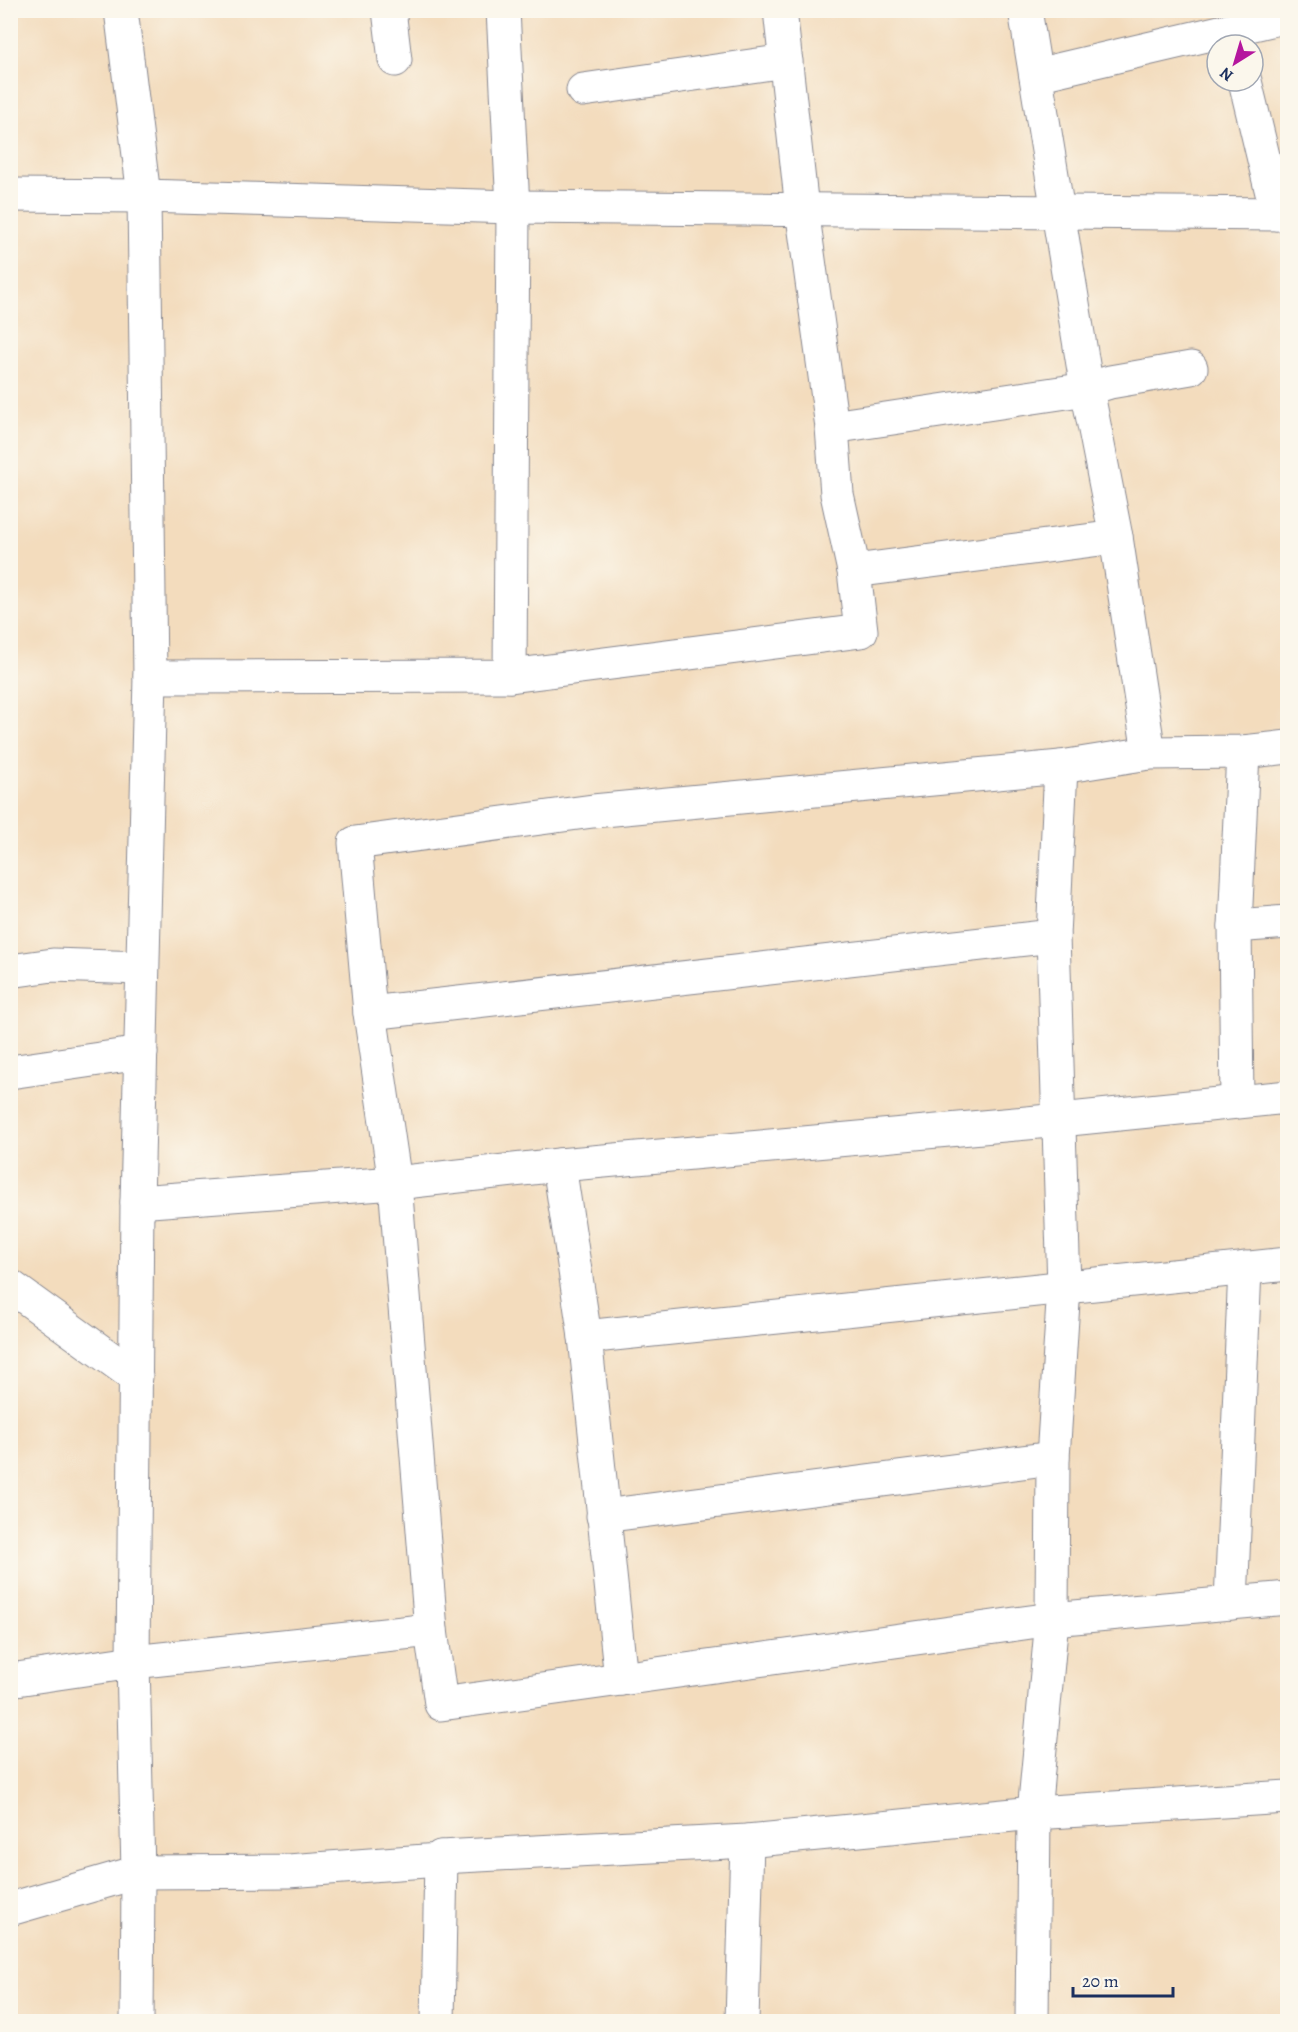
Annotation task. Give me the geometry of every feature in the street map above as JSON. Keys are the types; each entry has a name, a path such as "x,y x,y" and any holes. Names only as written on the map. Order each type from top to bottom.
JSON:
{"street":[{"path":"121,10 144,196 150,677 137,1202 134,1662 138,1872 136,2022"},
{"path":"389,10 396,60"},
{"path":"503,10 513,207 510,676"},
{"path":"150,677 510,676 861,631 854,572 837,494 832,427 802,209 780,10"},
{"path":"1024,10 1087,389 1116,537 1149,753"},
{"path":"1036,75 1287,16"},
{"path":"583,90 786,61"},
{"path":"10,195 144,196 513,207 1282,214 1248,93"},
{"path":"832,427 1087,389 1110,382 1191,368"},
{"path":"854,572 1116,537"},
{"path":"1287,747 1243,752 1149,753 1061,767 593,811 355,843 370,1013 395,1183 431,1630 441,1704 1052,1619 1287,1598"},
{"path":"1237,1101 1235,926 1243,752"},
{"path":"1032,2022 1034,1813 1052,1619 1053,1458 1064,1287 1053,936 1061,767"},
{"path":"1235,926 1287,922"},
{"path":"370,1013 1053,936"},
{"path":"10,971 53,965 142,968"},
{"path":"10,1072 141,1053"},
{"path":"137,1202 395,1183 559,1165 1287,1097"},
{"path":"559,1165 585,1337 621,1679"},
{"path":"585,1337 1287,1263"},
{"path":"1231,1603 1245,1268"},
{"path":"10,1286 136,1377"},
{"path":"603,1516 1053,1458"},
{"path":"10,1680 134,1662 431,1630"},
{"path":"10,1909 138,1872 288,1871 439,1860 441,1857 747,1841 1034,1813 1287,1797"},
{"path":"742,2022 747,1841"},
{"path":"438,2022 441,1857"}]}
